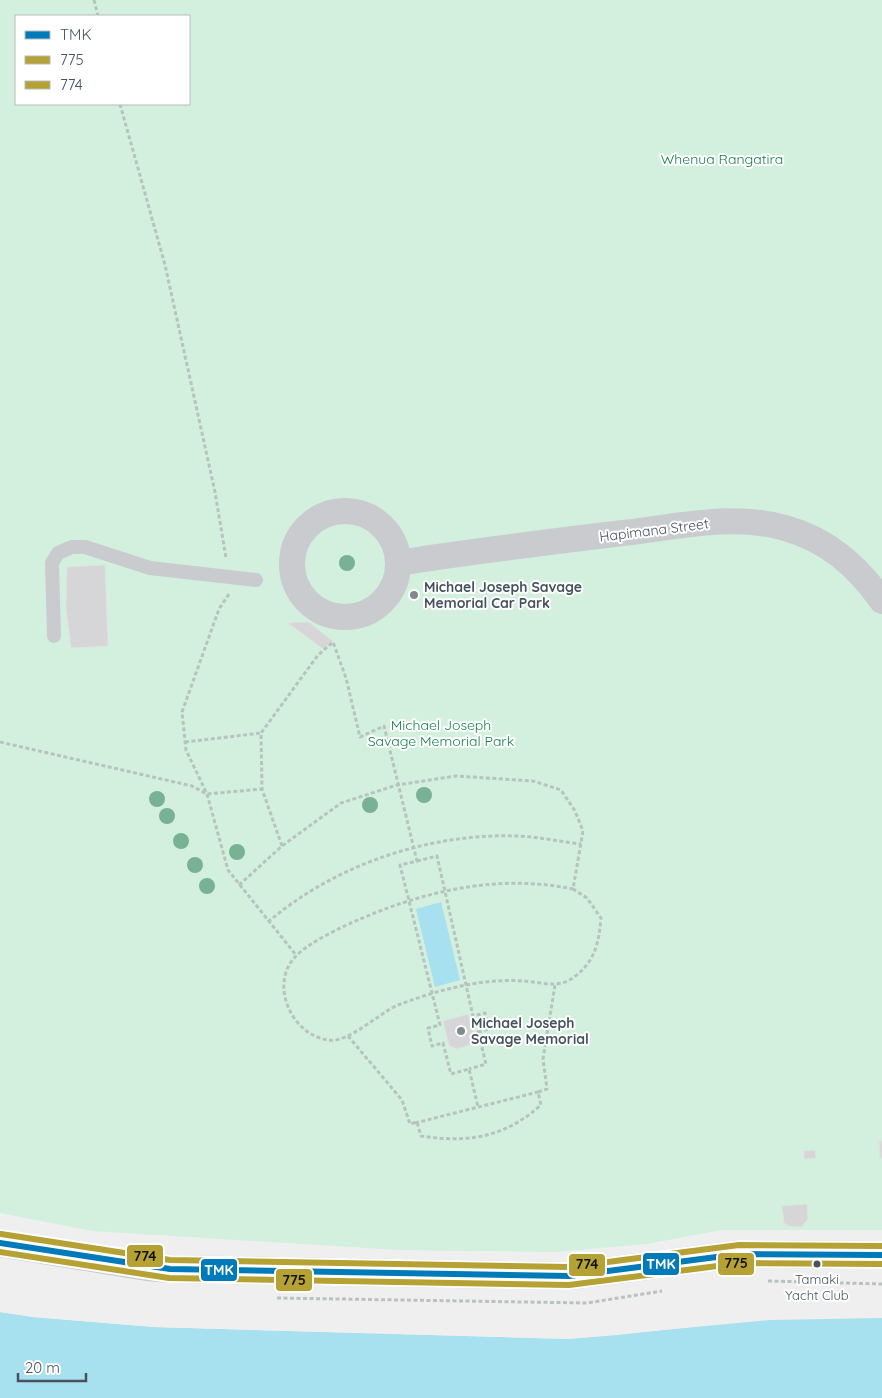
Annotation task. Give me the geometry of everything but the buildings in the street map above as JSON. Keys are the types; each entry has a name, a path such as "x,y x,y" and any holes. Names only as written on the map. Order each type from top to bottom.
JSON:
{"main road":[{"path":"0,1243 147,1267 560,1276 597,1274 740,1254 882,1255"}],"street":[{"path":"348,512 372,519 386,530 395,546 398,563 394,586 384,600 365,613 343,617 323,612 307,600 297,585 292,564 296,547 309,526 323,517 348,512"},
{"name":"Hapimana Street","path":"398,563 651,530 729,521 749,521 801,533 829,547 852,564 864,576 882,601"}],"lane":[{"path":"54,636 52,563 58,553 72,547 85,547 150,568 256,580"}],"path":[{"path":"94,0 98,15"},
{"path":"120,105 165,265 214,492 229,577"},
{"path":"256,580 230,593 219,609 182,712 185,742 186,750 207,794 228,870 296,955"},
{"path":"282,846 262,789 261,733 318,654 334,642 346,678 360,737 384,726 417,861"},
{"path":"185,742 261,733"},
{"path":"0,742 192,786 207,794 262,789"},
{"path":"239,885 282,846 341,803 397,785 456,776 533,781 561,790 576,810 583,831 573,889"},
{"path":"268,922 320,885 377,859 413,848 476,838 530,837 581,844"},
{"path":"437,856 473,1016 485,1013 489,1030 478,1032 486,1064 451,1074 443,1043 432,1046 428,1028 440,1025 400,865 417,861 437,856"},
{"path":"488,883 547,884 573,889 587,898 601,918 599,940 591,962 573,978 555,985 499,980 466,985 432,994 397,1006 348,1036 330,1041 313,1037 291,1016 286,1001 284,976 287,967 296,955 354,922 409,900 445,891 488,883"},
{"path":"348,1036 402,1100 410,1124 547,1089 543,1059 555,985"},
{"path":"469,1069 478,1107"},
{"path":"417,1122 421,1136 446,1140 474,1139 508,1129 528,1117 541,1105 538,1092"}],"green space":[{"name":"Michael Joseph Savage Memorial Park","path":"0,0 882,0 882,1230 722,1230 647,1244 555,1252 399,1250 92,1231 0,1213"}],"water":[{"path":"441,902 460,980 435,987 416,909"},
{"path":"882,1306 882,1398 0,1398 0,1312 33,1317 154,1327 568,1339"}],"pier":[{"path":"882,1304 882,1318 770,1320 568,1339 154,1327 33,1317 0,1312 0,1309 33,1314 154,1324 568,1336 617,1333 684,1318 763,1305"}],"transit line":[{"name":"774","path":"1,1234 170,1260 569,1267 739,1245 882,1246"},
{"name":"TMK","path":"0,1243 170,1269 569,1276 740,1254 882,1255"},
{"name":"775","path":"0,1252 169,1278 569,1285 741,1263 882,1264"}],"place":[{"name":"Michael Joseph Savage Memorial Car Park","path":"414,595"},
{"name":"Michael Joseph Savage Memorial","path":"461,1031"},
{"name":"Tamaki Yacht Club","path":"817,1264"}],"park label":[{"name":"Whenua Rangatira","path":"722,159"}]}
